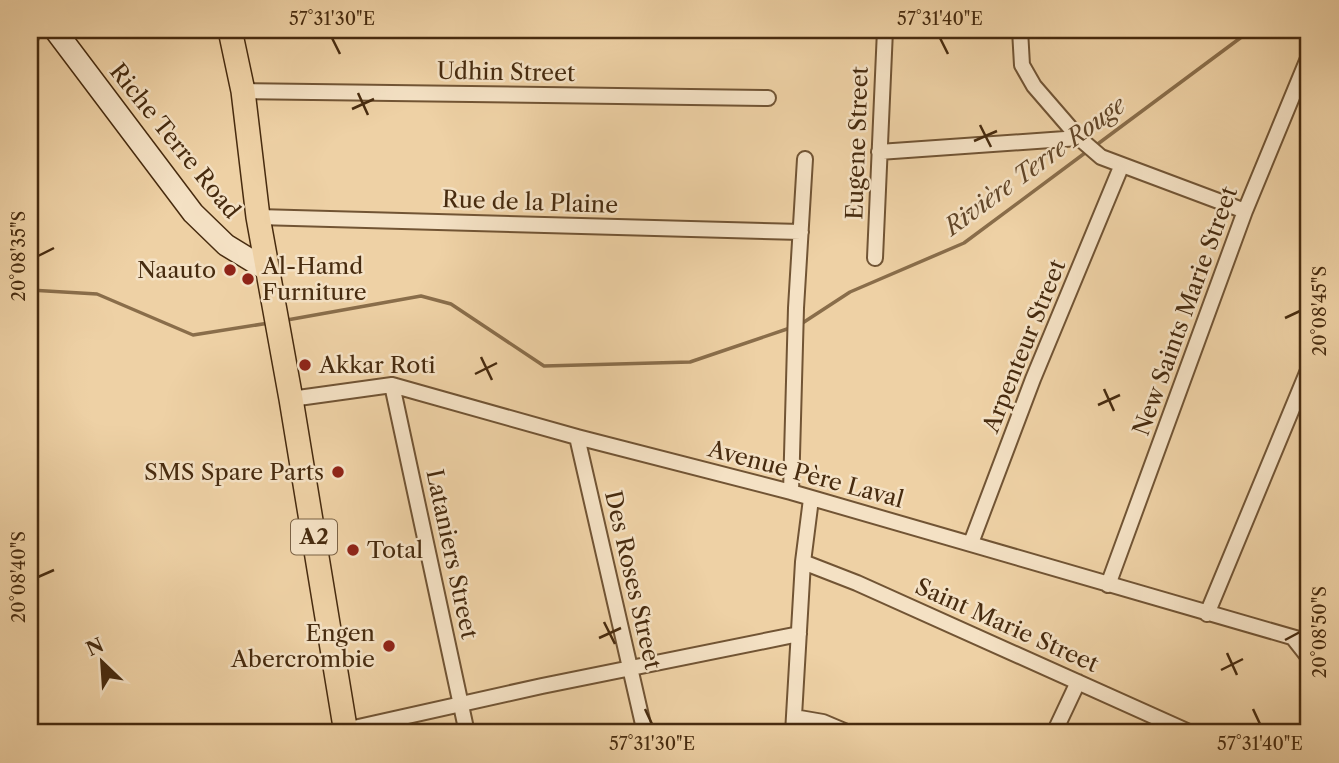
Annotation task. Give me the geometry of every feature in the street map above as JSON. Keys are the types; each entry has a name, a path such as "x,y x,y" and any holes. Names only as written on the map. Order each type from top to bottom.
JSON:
{"main road":[{"name":"Riche Terre Road","path":"55,30 193,213 226,245 267,270"},
{"name":"A2","path":"230,30 243,92 258,217 291,399 345,732"}],"street":[{"path":"30,40 33,30"},
{"name":"Eugene Street","path":"875,258 885,30"},
{"path":"1020,30 1022,65 1028,75 1083,142 1101,157 1121,167 1245,211"},
{"name":"New Saints Marie Street","path":"1108,584 1245,211 1303,88 1309,56"},
{"name":"Udhin Street","path":"243,92 768,97"},
{"path":"879,152 1083,142"},
{"path":"791,492 796,308 805,159"},
{"name":"Arpenteur Street","path":"971,543 1033,379 1121,167"},
{"name":"Rue de la Plaine","path":"258,217 801,232"},
{"path":"1207,614 1309,368"},
{"name":"Avenue Père Laval","path":"291,399 392,385 577,437 791,492 1304,642"},
{"name":"Lataniers Street","path":"392,385 467,733"},
{"name":"Des Roses Street","path":"577,437 645,733"},
{"path":"793,733 803,562 811,499"},
{"name":"Saint Marie Street","path":"803,562 1192,733"},
{"path":"345,732 630,668 799,634"},
{"path":"1304,642 1309,658"},
{"path":"1054,733 1078,682"},
{"path":"794,717 823,722 849,733"}],"waterway":[{"name":"Rivière Terre Rouge","path":"1095,146 1251,30"},
{"name":"Rivière Terre Rouge","path":"801,324 850,292 964,243 1089,150"},
{"name":"Rivière Terre Rouge","path":"30,290 97,294 193,335 269,323"},
{"name":"Rivière Terre Rouge","path":"287,320 421,296 451,304 544,366 690,362 790,328"}],"place":[{"name":"Naauto","path":"230,270"},
{"name":"Al-Hamd Furniture","path":"248,279"},
{"name":"Akkar Roti","path":"305,365"},
{"name":"SMS Spare Parts","path":"338,472"},
{"name":"Total","path":"353,550"},
{"name":"Engen Abercrombie","path":"389,646"}]}
